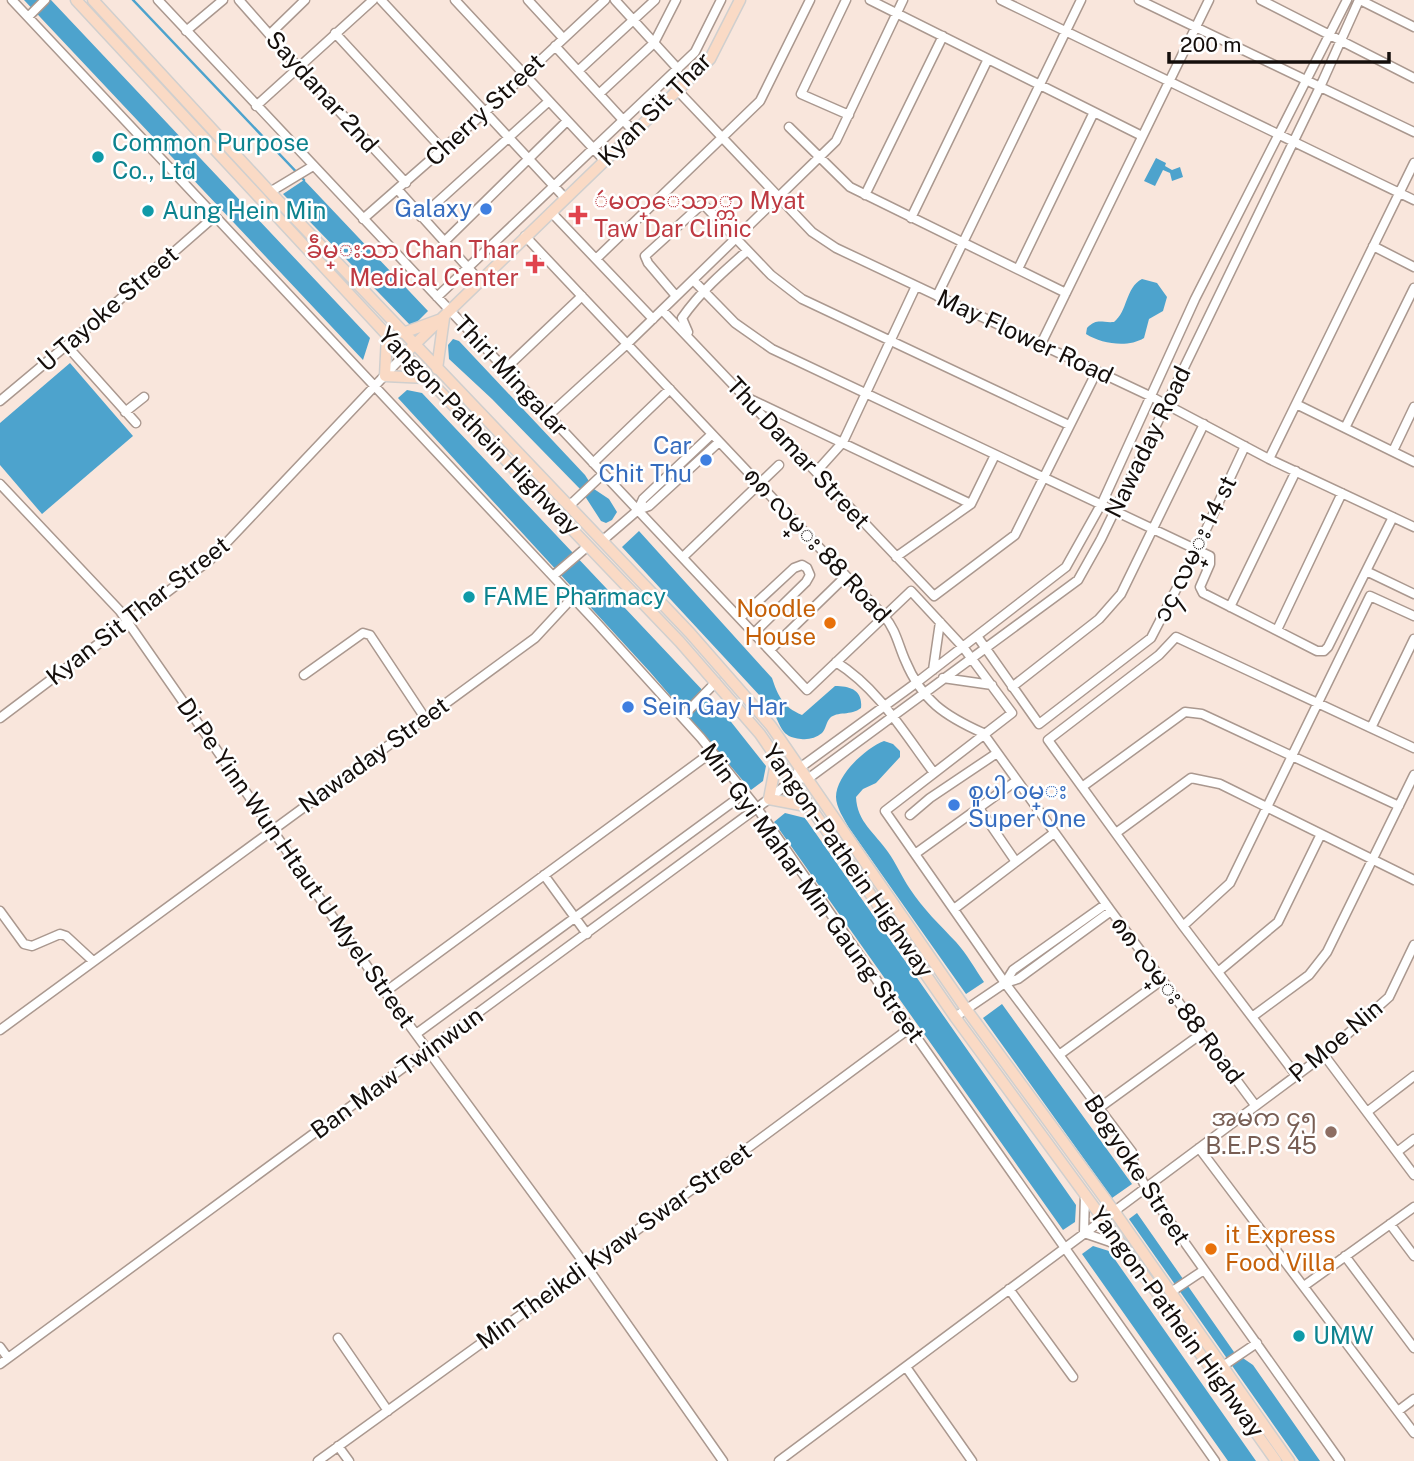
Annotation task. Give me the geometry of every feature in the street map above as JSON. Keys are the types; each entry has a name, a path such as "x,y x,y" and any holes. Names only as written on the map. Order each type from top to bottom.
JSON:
{"main road":[{"name":"Yangon-Pathein Highway","path":"76,0 427,379 716,682 793,779 955,1017 1276,1461"},
{"name":"Yangon-Pathein Highway","path":"93,0 270,192 744,693 801,767 966,1009 1225,1365 1289,1461"},
{"name":"Kyan Sit Thar","path":"405,354 710,60 740,0"},
{"path":"403,332 447,315"},
{"path":"437,369 447,315"},
{"path":"387,335 385,376 427,379"},
{"path":"777,757 769,799 811,807"}],"street":[{"name":"Min Gyi Mahar Min Gaung Street","path":"12,0 30,14 374,385 555,574 573,597 683,715 757,808 1215,1461"},
{"path":"30,14 46,0"},
{"name":"Thiri Mingalar","path":"158,0 437,297 447,315 505,369 807,690 836,662"},
{"path":"186,31 223,0"},
{"name":"Saydanar 2nd","path":"239,0 405,183"},
{"path":"270,34 305,0"},
{"path":"256,106 373,0"},
{"path":"381,0 565,198"},
{"path":"455,0 605,161"},
{"path":"528,0 563,38"},
{"name":"Cherry Street","path":"363,219 485,112 605,0"},
{"path":"615,0 678,69"},
{"path":"578,71 655,0"},
{"path":"599,94 654,43 676,0"},
{"path":"437,297 695,52 721,0"},
{"path":"596,259 760,101 810,0"},
{"path":"846,0 801,94 849,115"},
{"path":"870,0 1142,136"},
{"path":"549,415 627,344 836,141 903,0"},
{"path":"1001,0 1414,200"},
{"path":"937,296 1081,0"},
{"path":"1041,344 1209,0"},
{"path":"1261,0 1414,78"},
{"name":"Nawaday Road","path":"801,767 916,683 1066,567 1102,504 1195,299 1347,0"},
{"path":"1359,0 1414,26"},
{"name":"Nawaday Road","path":"808,778 1078,580 1115,510 1320,87 1359,0"},
{"path":"1144,1 1414,132"},
{"path":"335,33 443,150"},
{"path":"865,195 943,36"},
{"path":"555,46 635,133"},
{"path":"911,218 988,59"},
{"name":"May Flower Road","path":"678,90 813,232 836,248 1152,397 1269,459 1414,527"},
{"path":"421,217 549,101"},
{"path":"1018,269 1094,112"},
{"path":"444,242 567,121"},
{"path":"789,127 850,187 1066,293"},
{"path":"1269,459 1414,163"},
{"path":"270,192 313,166"},
{"path":"398,190 481,281"},
{"path":"676,296 645,256 701,205 708,207 771,275 803,299 1069,425"},
{"path":"551,212 653,318"},
{"name":"U Tayoke Street","path":"0,401 67,346 215,215"},
{"name":"၈၈ လမ္း 88 Road","path":"525,236 884,616 894,628 904,659 923,693 951,719 984,733 1108,908 1255,1105"},
{"path":"1373,246 1414,267"},
{"path":"693,342 682,318 704,290 747,251"},
{"path":"693,280 735,323 772,349 1115,510 1152,531 1210,556 1200,590 1317,651 1324,651 1328,647 1393,517"},
{"path":"816,472 843,442 916,286"},
{"path":"1345,428 1414,288"},
{"path":"505,369 582,296"},
{"name":"Thu Damar Street","path":"662,310 934,596 1015,535 1043,477"},
{"path":"67,346 136,423"},
{"name":"Kyan Sit Thar Street","path":"0,718 211,559 405,354"},
{"path":"1043,477 1097,371"},
{"path":"593,463 670,389"},
{"path":"125,412 144,397"},
{"path":"744,397 971,504"},
{"path":"1296,404 1414,462"},
{"path":"1393,451 1414,407"},
{"path":"977,636 1012,687 1099,619 1121,594 1204,424"},
{"path":"638,510 643,499 712,434"},
{"path":"603,541 638,510 649,506 719,442"},
{"name":"၁၄ လမ္း 14 st","path":"1012,687 1039,724 1151,638 1196,551 1245,446"},
{"path":"896,557 971,504 995,455"},
{"path":"683,557 779,465"},
{"path":"675,468 682,475"},
{"path":"1230,607 1296,471"},
{"path":"569,506 603,474"},
{"name":"Di Pe Yinn Wun Htaut U Myel Street","path":"0,484 120,611 385,992 587,1267 723,1461"},
{"path":"1277,630 1342,493"},
{"path":"555,574 588,546"},
{"path":"740,618 794,568 802,565 807,568 810,575 806,582 754,633"},
{"path":"1366,571 1414,594"},
{"path":"770,650 846,576"},
{"path":"911,591 972,657 1012,713 934,773 885,706 857,676 836,662 884,616 911,591"},
{"path":"1183,926 1230,883 1370,596 1414,616"},
{"name":"Nawaday Street","path":"0,1030 535,638 573,597"},
{"path":"933,670 940,622"},
{"path":"304,676 363,633 370,635 425,718"},
{"path":"1296,1075 1183,926 1048,740 1159,655 1176,637 1414,748"},
{"path":"1371,728 1414,639"},
{"path":"943,678 992,685"},
{"path":"683,715 716,682"},
{"path":"1082,787 1185,712 1202,714 1399,806"},
{"path":"385,992 712,752"},
{"path":"910,815 997,752"},
{"name":"Ban Maw Twinwun","path":"4,1361 757,808 793,779 801,767"},
{"name":"Bogyoke Street","path":"934,773 885,811 1005,983 1132,1152 1134,1164 1146,1188 1200,1272 1340,1461"},
{"path":"1252,1017 1309,975 1327,952 1414,775"},
{"path":"793,779 808,778"},
{"path":"1116,833 1191,778 1220,784 1414,880"},
{"path":"915,854 1016,781"},
{"path":"416,1034 746,793"},
{"path":"978,808 1016,862"},
{"path":"954,909 1054,833"},
{"path":"1218,972 1278,922 1321,834"},
{"path":"544,875 587,934"},
{"path":"955,1017 1005,983 1013,970 1108,908"},
{"path":"0,911 24,944 32,946 60,934 66,936 93,961"},
{"name":"P Moe Nin","path":"779,1461 1324,1055 1389,997 1414,945"},
{"path":"1059,1055 1162,980"},
{"name":"Min Theikdi Kyaw Swar Street","path":"318,1461 587,1267 909,1028"},
{"path":"1099,1108 1201,1034"},
{"path":"1324,1055 1414,1175"},
{"path":"1367,1112 1414,1076"},
{"path":"1397,1152 1414,1139"},
{"path":"1199,1147 1414,1433"},
{"path":"1085,1194 1084,1233 1122,1246"},
{"path":"1304,1286 1414,1207"},
{"path":"1390,1224 1414,1256"},
{"path":"1345,1256 1414,1348"},
{"path":"1172,1291 1200,1272"},
{"path":"1009,1289 1073,1377"},
{"path":"338,1338 388,1411"},
{"path":"1225,1365 1253,1346"},
{"path":"0,1347 4,1361"},
{"path":"905,1367 972,1461"},
{"path":"1398,1411 1414,1399"},
{"path":"338,1446 349,1461"}],"water":[{"path":"24,0 51,0 370,338 363,360"},
{"path":"1156,158 1172,170 1180,167 1183,177 1172,181 1170,173 1163,170 1155,186 1144,181"},
{"path":"304,180 428,311 412,327 283,194"},
{"path":"1142,279 1157,283 1167,297 1163,311 1149,319 1144,338 1115,344 1086,334 1087,328 1094,323 1114,322 1122,312 1132,288"},
{"path":"453,339 459,341 585,475 594,489 609,499 617,512 612,520 606,523 601,521 581,490 449,359 448,345"},
{"path":"70,363 133,436 42,514 0,465 0,423"},
{"path":"407,390 422,393 724,713 766,766 763,781 751,790 650,672 398,398"},
{"path":"639,531 772,678 786,705 802,715 835,686 846,687 858,693 861,708 833,716 822,733 809,739 794,738 785,733 765,702 622,547"},
{"path":"884,741 893,744 900,751 900,757 876,783 863,789 856,797 857,806 868,827 891,856 915,896 960,947 984,982 966,994 849,828 837,805 837,789 846,771 861,756"},
{"path":"785,813 805,818 1076,1205 1075,1222 1063,1230 774,822"},
{"path":"1002,1004 1132,1184 1112,1198 983,1018"},
{"path":"1137,1213 1234,1352 1253,1365 1320,1461 1299,1461 1129,1219"},
{"path":"1093,1246 1109,1251 1256,1461 1228,1461 1082,1254"}],"waterway":[{"path":"133,0 304,180"}],"place":[{"name":"Common Purpose Co., Ltd","path":"98,157"},
{"name":"Galaxy","path":"486,209"},
{"name":"Aung Hein Min","path":"148,211"},
{"name":"ဴမတ္ေသာ္တာ Myat Taw Dar Clinic","path":"578,215"},
{"name":"ခဵမ္းသာ Chan Thar Medical Center","path":"535,264"},
{"name":"Car Chit Thu","path":"706,460"},
{"name":"FAME Pharmacy","path":"469,597"},
{"name":"Noodle House","path":"830,623"},
{"name":"Sein Gay Har","path":"628,707"},
{"name":"စူပါ ၀မ္း Super One","path":"954,805"},
{"name":"အမက ၄၅ B.E.P.S 45","path":"1331,1132"},
{"name":"it Express Food Villa","path":"1211,1249"},
{"name":"UMW","path":"1299,1336"}]}
